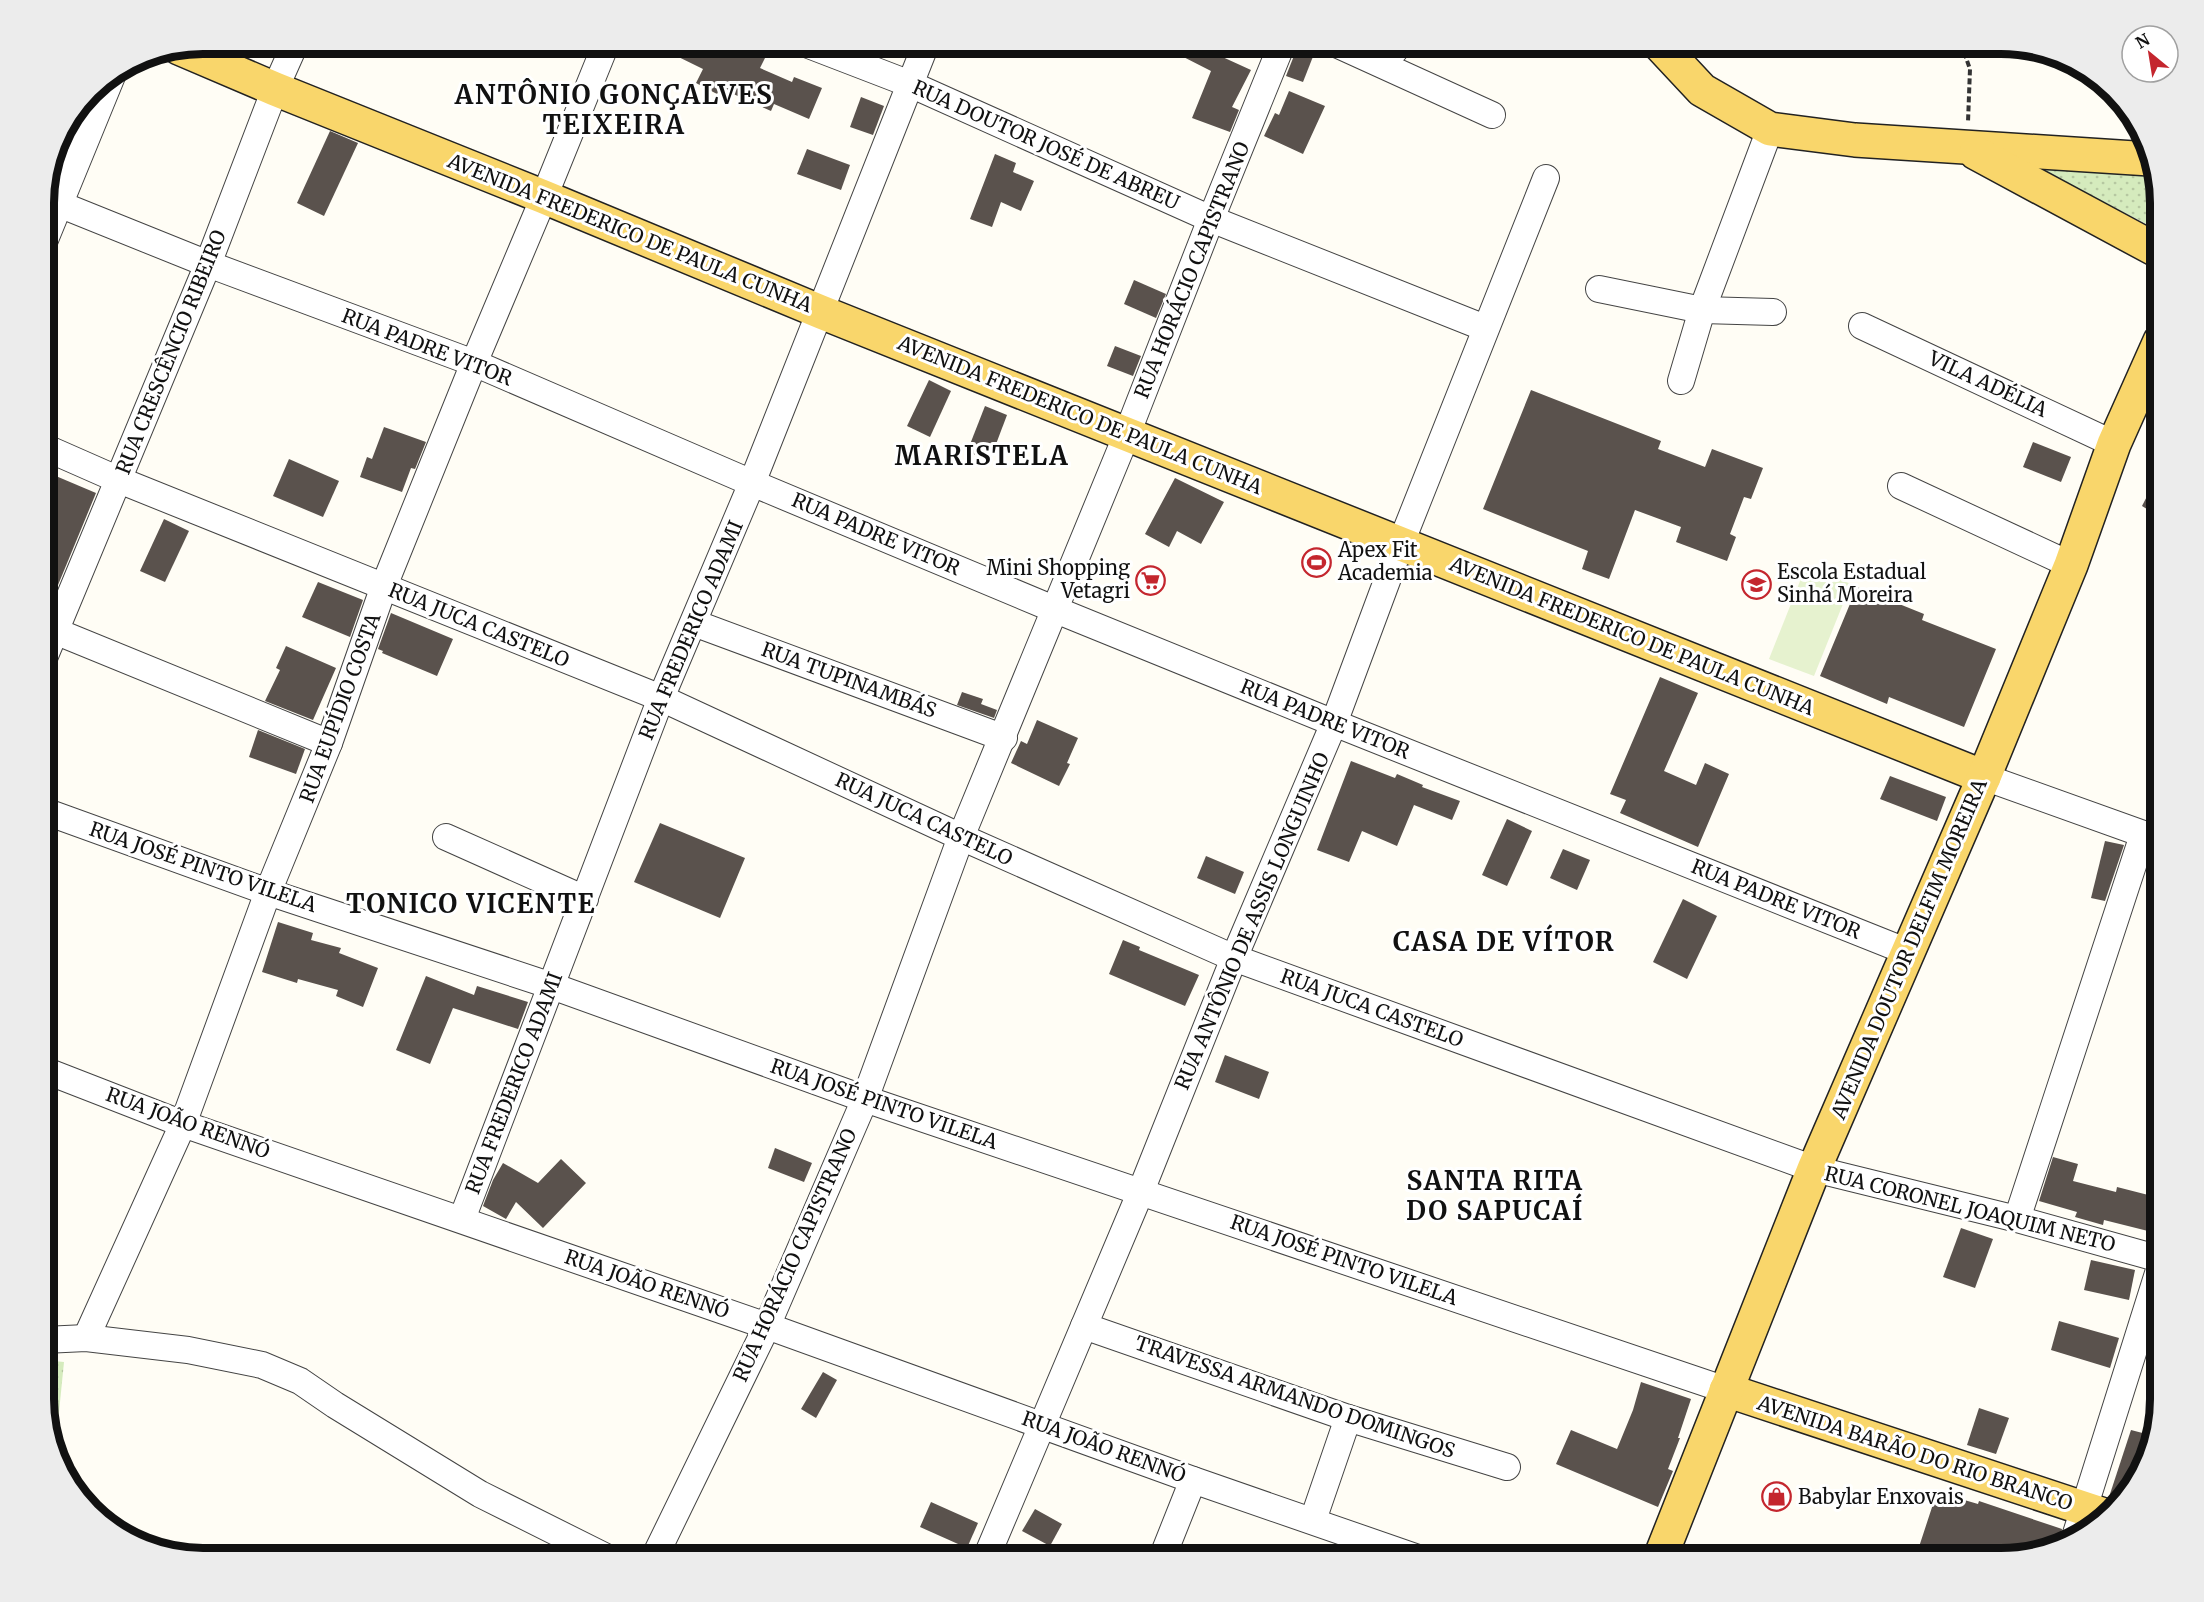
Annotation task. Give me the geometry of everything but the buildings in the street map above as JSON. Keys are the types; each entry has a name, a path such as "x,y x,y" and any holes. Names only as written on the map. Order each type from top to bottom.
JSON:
{"main road":[{"name":"AVENIDA FREDERICO DE PAULA CUNHA","path":"193,54 275,90 544,196 821,312 1984,777"},
{"path":"1668,54 1702,90 1770,129 1855,140 2143,159"},
{"path":"1967,148 2150,247"},
{"name":"AVENIDA DOUTOR DELFIM MOREIRA","path":"1664,1548 1814,1169 1984,777 2071,565 2114,444 2150,363"},
{"name":"AVENIDA BARÃO DO RIO BRANCO","path":"1726,1390 2094,1512"}],"street":[{"name":"RUA CRESCÊNCIO RIBEIRO","path":"55,631 208,264 291,54"},
{"name":"RUA EUPÍDIO COSTA","path":"86,1338 183,1124 268,892 329,743 384,586 602,54"},
{"name":"RUA DOUTOR JOSÉ DE ABREU","path":"832,54 910,84 1211,219 1485,328"},
{"name":"RUA FREDERICO ADAMI","path":"462,1219 662,698 752,483 922,54"},
{"name":"RUA HORÁCIO CAPISTRANO","path":"659,1548 767,1326 865,1099 961,837 1004,738 1278,54"},
{"path":"1360,54 1492,115"},
{"path":"1383,64 1392,54"},
{"path":"54,197 105,91"},
{"path":"1681,381 1702,310 1770,129"},
{"name":"RUA ANTÔNIO DE ASSIS LONGUINHO","path":"990,1548 1044,1425 1234,958 1334,723 1401,543 1546,178"},
{"name":"RUA PADRE VITOR","path":"54,202 208,264 474,363 752,483 1056,609 1334,723 1908,952"},
{"path":"1599,289 1702,310 1773,312"},
{"name":"VILA ADÉLIA","path":"1862,326 2114,444"},
{"name":"RUA JUCA CASTELO","path":"54,451 119,480 662,698 961,837 1234,958 1814,1169"},
{"path":"1901,486 2071,565"},
{"name":"RUA TUPINAMBÁS","path":"694,623 1004,738"},
{"path":"55,631 329,743"},
{"path":"1984,777 2150,837"},
{"name":"RUA JOSÉ PINTO VILELA","path":"54,815 268,892 552,986 865,1099 1726,1390"},
{"path":"446,837 585,899"},
{"path":"2017,1219 2150,844"},
{"name":"RUA JOÃO RENNÓ","path":"54,1074 183,1124 462,1219 1193,1480 1313,1520 1363,1548"},
{"name":"RUA CORONEL JOAQUIM NETO","path":"1814,1169 2017,1219 2150,1256"},
{"path":"2094,1512 2150,1304"},
{"name":"TRAVESSA ARMANDO DOMINGOS","path":"1084,1326 1348,1418 1507,1467"},
{"path":"54,1340 86,1338 188,1350 262,1365 300,1381 480,1494 588,1548"},
{"path":"1313,1520 1348,1418"},
{"path":"1166,1548 1193,1480"}],"path":[{"path":"1965,54 1970,69 1967,148"}],"green space":[{"path":"2017,157 2147,173 2150,226"},
{"path":"1806,566 1851,584 1814,676 1769,659"},
{"path":"54,1361 64,1362 57,1429 54,1408"}],"place":[{"name":"Apex Fit Academia","path":"1317,562"},
{"name":"Mini Shopping Vetagri","path":"1151,580"},
{"name":"Escola Estadual Sinhá Moreira","path":"1756,584"},
{"name":"Babylar Enxovais","path":"1777,1497"}],"district":[{"name":"ANTÔNIO GONÇALVES TEIXEIRA","path":"614,110"},
{"name":"MARISTELA","path":"982,456"},
{"name":"TONICO VICENTE","path":"471,904"},
{"name":"CASA DE VÍTOR","path":"1504,942"},
{"name":"SANTA RITA DO SAPUCAÍ","path":"1495,1196"}]}
